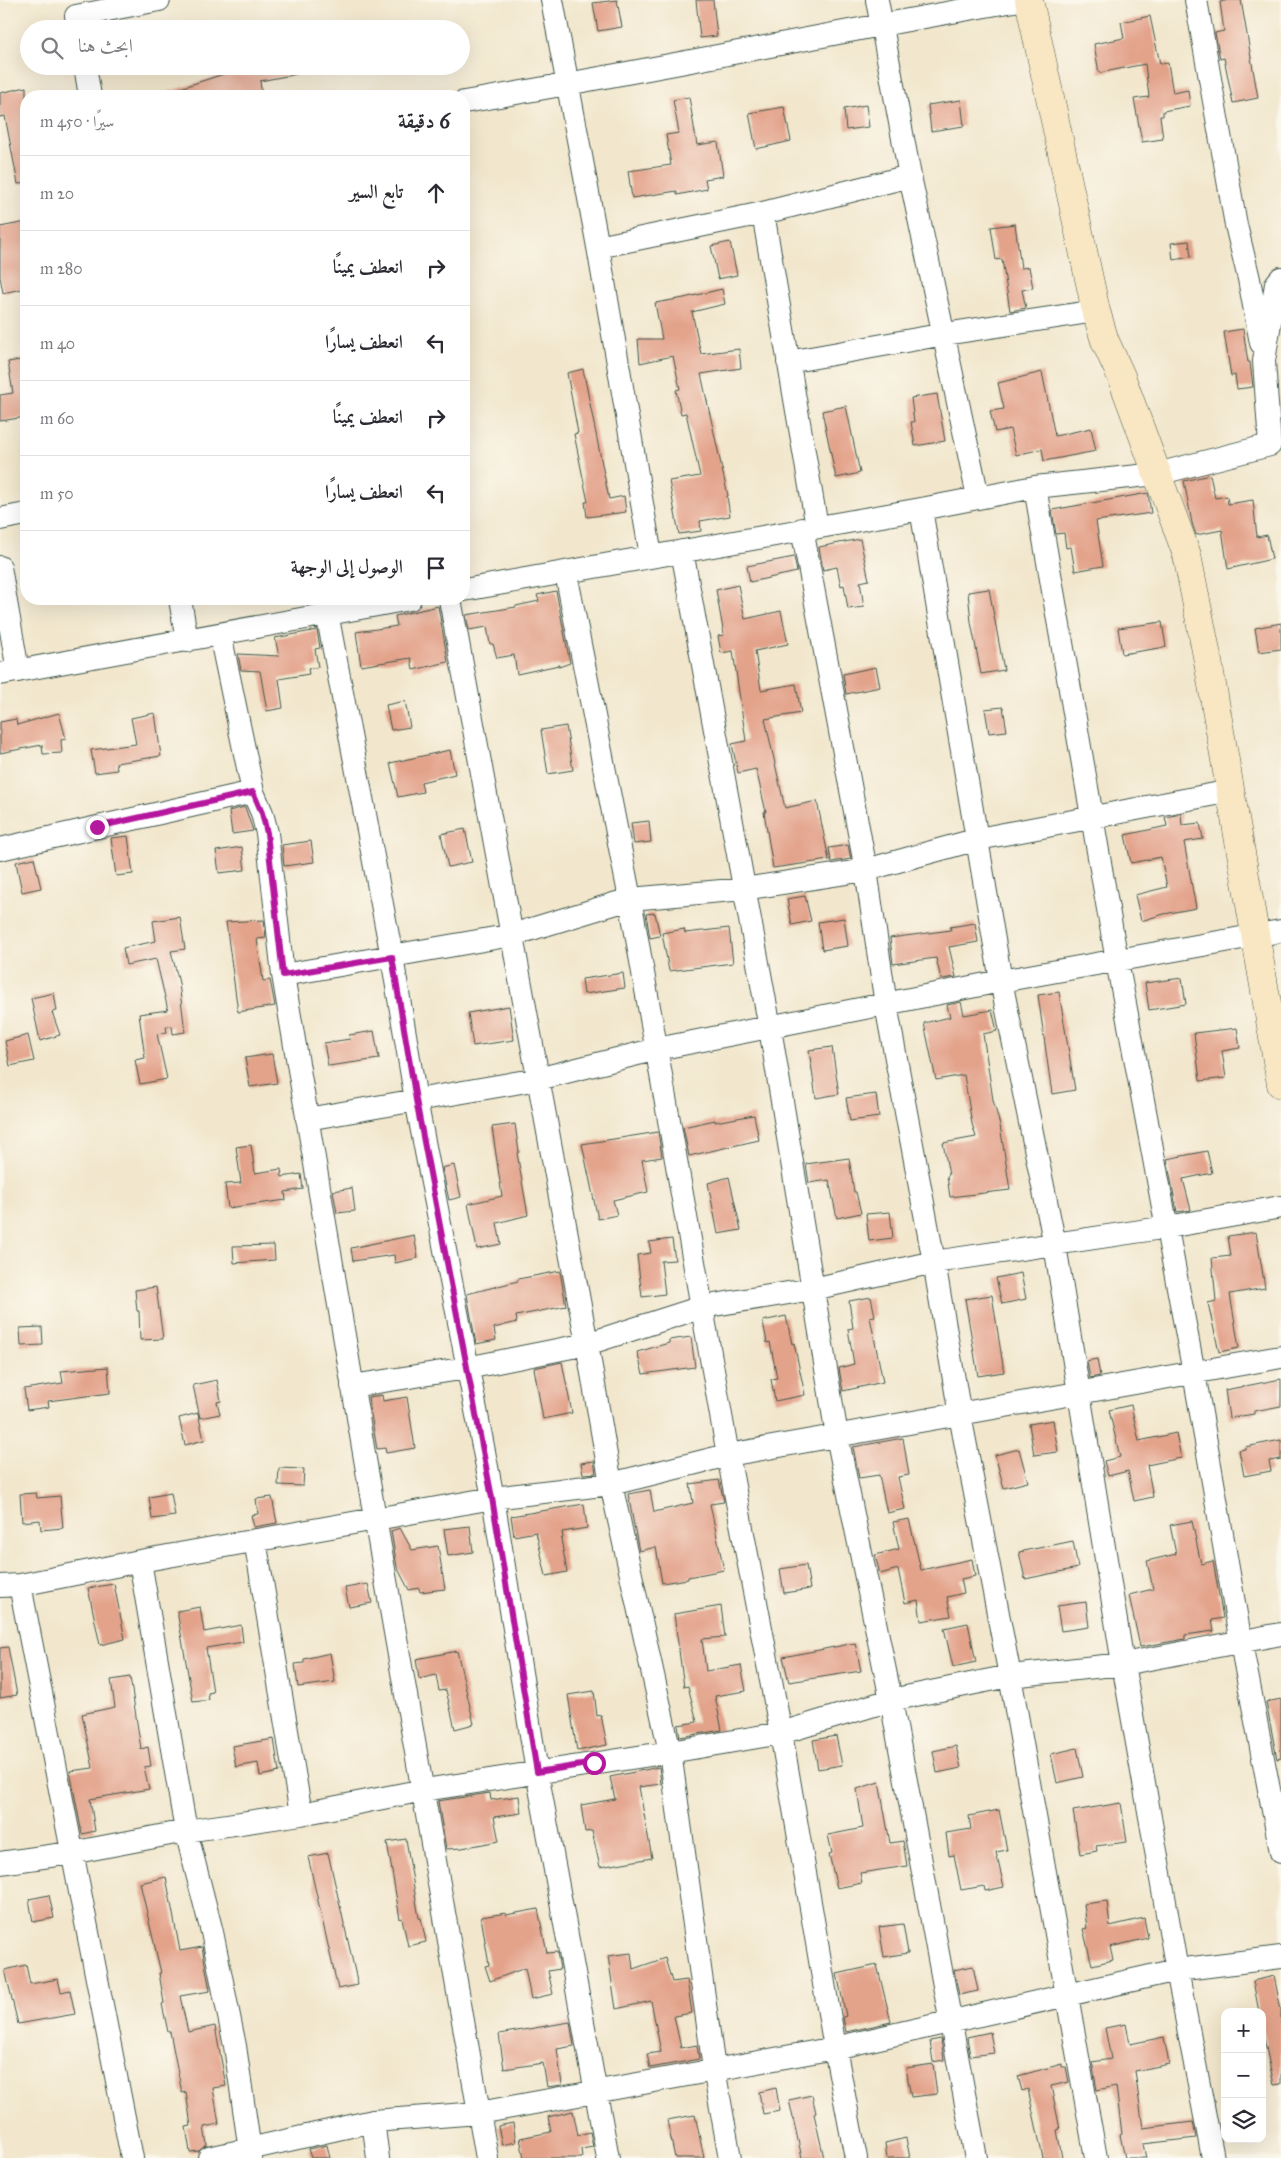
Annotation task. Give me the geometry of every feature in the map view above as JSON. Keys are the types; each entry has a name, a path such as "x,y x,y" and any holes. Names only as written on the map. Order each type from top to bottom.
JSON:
{"street":[{"path":"75,15 159,0"},
{"path":"552,0 598,247 651,556"},
{"path":"877,0 910,176 978,497"},
{"path":"470,101 567,85 881,24 1020,0"},
{"path":"1028,0 1096,311 1105,341 1121,376 1187,556 1231,791 1269,933 1281,1084"},
{"path":"470,589 1035,487 1157,474 1275,444 1264,361 1249,279 1236,225 1196,0"},
{"path":"86,75 89,90"},
{"path":"598,247 763,213 910,176"},
{"path":"763,213 788,362 810,528 886,1005 934,1262 960,1415 1010,1676 1096,2158"},
{"path":"1264,361 1276,284 1281,278"},
{"path":"788,362 944,334 1096,311"},
{"path":"1035,487 1117,962 1168,1227 1240,1643 1281,1852"},
{"path":"921,509 1001,981 1055,1245 1123,1664 1177,1970 1213,2158"},
{"path":"0,518 20,515"},
{"path":"682,551 770,1028 837,1436 891,1700 976,2158"},
{"path":"0,567 9,672 188,641 375,605"},
{"path":"566,572 630,899 728,1455 781,1733 835,2048 856,2158"},
{"path":"181,605 188,641"},
{"path":"451,605 611,1484 670,1752 714,2069 730,2158"},
{"path":"328,613 392,957 416,1100 492,1498 537,1772 608,2158"},
{"path":"220,634 253,792 262,813 267,833 283,975 374,1518 424,1790 487,2158"},
{"path":"283,975 512,935 630,899 744,889 866,870 978,839 1231,791"},
{"path":"0,849 253,792"},
{"path":"307,1119 538,1079 657,1049 1001,981 1117,962 1269,933"},
{"path":"352,1386 468,1368 587,1344 702,1308 813,1289 934,1262 1055,1245 1281,1207"},
{"path":"132,2158 71,1853 10,1586 374,1518 492,1498 611,1484 728,1455 1281,1357"},
{"path":"255,1540 301,1814"},
{"path":"140,1561 186,1831 212,1932 235,2046 250,2153"},
{"path":"0,1863 71,1853 186,1831 301,1814 424,1790 781,1733 891,1700 1010,1676 1123,1664 1281,1634"},
{"path":"209,2158 250,2153 373,2121 479,2113 835,2048 1066,1993 1177,1970 1281,1957"},
{"path":"373,2121 378,2158"}],"building":[{"path":"617,0 622,27 598,31 593,3"},
{"path":"696,0 713,0 717,36 700,38"},
{"path":"1241,0 1258,98 1233,103 1224,58 1220,59 1215,33 1224,31 1220,2"},
{"path":"1150,16 1160,64 1168,63 1173,93 1188,90 1190,106 1163,111 1163,116 1160,116 1163,139 1142,142 1134,99 1149,97 1145,64 1099,73 1094,44 1124,38 1121,22"},
{"path":"221,75 292,75 260,81 261,90 174,90"},
{"path":"26,87 26,90 20,90 20,184 18,184 5,116 0,117 0,93"},
{"path":"689,97 697,145 718,142 723,176 705,179 707,189 677,195 677,191 632,198 628,171 671,165 666,135 679,133 673,100"},
{"path":"961,100 964,126 931,131 928,105"},
{"path":"866,105 869,127 846,130 844,109"},
{"path":"784,107 791,141 756,149 749,113"},
{"path":"20,223 20,289 3,293 0,277 0,227"},
{"path":"1015,224 1021,268 1029,267 1033,288 1022,290 1026,308 1010,311 1002,259 996,260 991,227"},
{"path":"1189,241 1191,257 1173,260 1171,243"},
{"path":"730,242 737,275 718,279 711,246"},
{"path":"722,289 725,304 692,312 701,354 739,349 741,368 701,374 728,496 730,516 700,521 701,531 679,534 669,481 700,476 686,413 681,414 676,390 680,389 673,356 640,363 638,339 662,339 655,303"},
{"path":"1243,329 1253,387 1237,389 1235,375 1231,376 1224,332"},
{"path":"20,360 20,418 0,421 0,395 13,393 8,362"},
{"path":"583,369 609,499 624,496 626,512 587,517 585,502 588,502 574,434 578,433 567,373"},
{"path":"1042,372 1055,436 1091,428 1096,451 1044,461 1042,449 1016,455 1010,429 995,432 990,411 1004,409 998,383"},
{"path":"937,394 945,441 915,446 911,422 914,422 911,398"},
{"path":"846,406 860,473 836,478 822,411"},
{"path":"1210,475 1215,498 1227,496 1228,504 1253,500 1257,537 1267,535 1272,559 1228,569 1222,530 1196,535 1184,481"},
{"path":"1148,493 1151,513 1096,521 1103,566 1075,571 1071,547 1066,548 1064,533 1056,534 1052,510"},
{"path":"860,539 869,580 860,582 864,607 848,609 844,585 841,586 837,567 823,570 819,547"},
{"path":"794,557 797,572 750,582 747,566"},
{"path":"738,585 745,619 781,611 788,644 755,651 761,690 796,684 801,713 765,719 785,808 817,801 829,860 773,868 764,812 766,812 756,769 738,773 732,744 746,741 733,651 721,653 718,636 724,635 716,590"},
{"path":"989,589 1004,670 981,674 971,622 968,592"},
{"path":"556,591 570,663 559,667 559,665 517,674 514,655 497,658 493,644 490,644 487,627 469,630 466,615 516,607 539,601 537,595"},
{"path":"438,606 448,662 413,670 411,658 361,666 356,632 397,626 395,616"},
{"path":"1162,622 1166,647 1122,654 1118,628"},
{"path":"1281,623 1281,649 1259,652 1255,628"},
{"path":"317,630 320,648 315,649 318,667 308,669 309,674 279,679 283,708 267,711 260,671 241,670 238,654 279,656 275,638"},
{"path":"876,667 880,687 846,694 843,674"},
{"path":"405,701 410,727 391,730 386,705"},
{"path":"1003,707 1007,731 989,733 985,709"},
{"path":"59,713 66,739 61,740 62,753 43,754 42,745 0,753 0,722 16,719 17,725"},
{"path":"155,713 161,756 116,763 117,770 95,773 91,750 136,744 131,718"},
{"path":"566,726 573,770 548,774 541,730"},
{"path":"450,750 455,774 421,782 423,792 398,797 390,763"},
{"path":"245,807 253,831 232,834 229,811"},
{"path":"1181,814 1182,825 1200,823 1203,839 1184,842 1196,908 1164,914 1141,921 1135,895 1167,887 1161,857 1131,863 1125,835 1167,826 1165,817"},
{"path":"649,821 651,842 634,844 631,823"},
{"path":"465,829 472,862 448,867 441,834"},
{"path":"128,836 133,874 116,876 111,838"},
{"path":"311,841 314,862 284,866 282,845"},
{"path":"848,845 851,859 831,862 829,848"},
{"path":"242,847 245,870 219,873 216,851"},
{"path":"34,858 41,888 22,892 16,862"},
{"path":"805,896 811,921 792,925 787,899"},
{"path":"655,913 660,936 650,938 646,914"},
{"path":"180,917 185,949 171,951 179,983 185,1032 173,1034 172,1026 166,1027 167,1032 157,1034 167,1079 140,1084 135,1060 145,1058 139,1014 168,1010 156,959 126,965 123,948 156,941 153,921"},
{"path":"844,918 848,946 822,950 818,922"},
{"path":"264,920 266,938 257,939 263,981 270,980 275,1006 238,1012 226,922"},
{"path":"975,923 978,942 949,947 956,977 941,979 936,958 893,964 890,938 951,930 950,927"},
{"path":"729,928 733,963 669,971 662,933 684,929 685,933"},
{"path":"623,973 625,988 584,994 582,979"},
{"path":"1182,978 1186,1004 1149,1010 1145,983"},
{"path":"1059,992 1075,1090 1052,1094 1038,995"},
{"path":"54,993 57,1011 52,1012 60,1035 40,1041 31,998"},
{"path":"961,1002 964,1015 992,1010 997,1031 983,1034 1010,1190 950,1197 947,1176 949,1175 943,1143 976,1137 964,1075 936,1080 924,1023 950,1017 947,1005"},
{"path":"509,1006 514,1040 473,1046 468,1013"},
{"path":"1237,1028 1240,1048 1222,1051 1226,1078 1200,1081 1194,1033"},
{"path":"374,1031 379,1059 328,1066 324,1043 350,1039 349,1035"},
{"path":"28,1035 34,1061 10,1066 5,1041"},
{"path":"832,1047 839,1094 816,1098 809,1050"},
{"path":"272,1054 277,1083 250,1087 245,1058"},
{"path":"876,1094 879,1117 850,1121 846,1098"},
{"path":"754,1115 759,1140 689,1156 683,1127 715,1120 715,1122"},
{"path":"515,1124 519,1152 517,1153 528,1215 497,1223 501,1244 477,1249 468,1204 502,1196 492,1127"},
{"path":"658,1132 662,1157 642,1160 648,1192 613,1200 617,1215 598,1219 582,1144"},
{"path":"251,1145 255,1173 281,1169 282,1177 301,1174 303,1189 285,1192 286,1200 228,1208 225,1184 241,1183 236,1147"},
{"path":"1207,1151 1212,1173 1183,1179 1191,1210 1177,1212 1167,1159"},
{"path":"849,1158 854,1192 856,1192 861,1213 837,1218 829,1180 809,1183 806,1164"},
{"path":"454,1165 461,1197 449,1200 442,1168"},
{"path":"729,1177 741,1230 718,1234 708,1183"},
{"path":"352,1188 355,1211 337,1213 333,1191"},
{"path":"890,1212 893,1238 869,1241 866,1214"},
{"path":"1256,1232 1265,1288 1230,1294 1239,1348 1219,1352 1208,1303 1216,1301 1212,1258 1231,1256 1228,1236"},
{"path":"414,1235 418,1258 395,1263 394,1255 353,1261 351,1248"},
{"path":"672,1239 675,1260 661,1261 665,1294 642,1297 637,1255 651,1253 649,1242"},
{"path":"274,1245 275,1260 234,1263 233,1246"},
{"path":"560,1271 566,1306 516,1316 517,1322 494,1328 496,1340 476,1344 467,1294 518,1281 518,1279"},
{"path":"1021,1273 1026,1299 1002,1304 996,1278"},
{"path":"156,1287 163,1339 140,1340 139,1311 137,1311 135,1290"},
{"path":"992,1295 1004,1372 978,1376 965,1299"},
{"path":"871,1297 875,1316 870,1317 883,1382 843,1391 839,1368 854,1364 848,1329 853,1328 849,1301"},
{"path":"786,1316 805,1395 775,1401 771,1379 777,1378 770,1342 767,1343 763,1321"},
{"path":"42,1327 43,1345 21,1346 20,1328"},
{"path":"691,1337 695,1367 643,1374 637,1352 669,1343 669,1340"},
{"path":"1097,1359 1100,1376 1090,1378 1087,1361"},
{"path":"562,1362 572,1413 543,1419 534,1368"},
{"path":"108,1367 110,1393 48,1401 49,1407 27,1410 24,1389 63,1383 61,1371"},
{"path":"1281,1379 1281,1406 1254,1411 1254,1414 1229,1418 1225,1390"},
{"path":"217,1380 221,1401 217,1402 220,1414 200,1418 193,1385"},
{"path":"382,1395 383,1401 407,1397 415,1448 386,1453 385,1448 377,1449 368,1397"},
{"path":"1131,1405 1139,1441 1176,1433 1181,1458 1147,1465 1153,1497 1134,1501 1128,1471 1108,1476 1104,1461 1120,1457 1109,1410"},
{"path":"198,1413 204,1440 185,1445 179,1418"},
{"path":"1053,1420 1058,1452 1034,1455 1029,1424"},
{"path":"903,1438 909,1475 898,1477 905,1509 887,1513 879,1475 859,1478 853,1447"},
{"path":"1281,1440 1281,1459 1269,1461 1271,1471 1244,1476 1239,1450 1245,1449 1245,1447"},
{"path":"1019,1449 1028,1482 1004,1488 995,1455"},
{"path":"594,1461 596,1473 583,1474 581,1463"},
{"path":"279,1468 304,1469 303,1486 278,1485"},
{"path":"719,1480 724,1502 710,1504 724,1570 662,1583 656,1547 639,1551 628,1494 650,1490 654,1512 693,1503 690,1484"},
{"path":"36,1493 37,1498 60,1496 63,1528 41,1530 40,1520 22,1522 20,1494"},
{"path":"171,1493 175,1516 152,1519 149,1497"},
{"path":"272,1497 277,1523 254,1527 251,1515 258,1514 256,1499"},
{"path":"584,1504 587,1528 562,1532 563,1538 561,1539 567,1572 546,1576 536,1532 514,1536 511,1516"},
{"path":"909,1519 921,1570 972,1559 975,1576 961,1579 964,1593 947,1597 951,1616 921,1621 918,1600 905,1603 898,1569 880,1574 875,1555 899,1549 893,1522"},
{"path":"1192,1521 1201,1564 1213,1561 1223,1618 1212,1620 1214,1631 1185,1635 1185,1639 1140,1647 1129,1595 1153,1589 1147,1561 1176,1554 1170,1525"},
{"path":"470,1526 473,1552 448,1556 444,1529"},
{"path":"400,1528 412,1550 438,1546 445,1589 420,1592 419,1588 409,1590 397,1567 391,1531"},
{"path":"1073,1541 1078,1568 1025,1579 1019,1552"},
{"path":"806,1565 810,1589 784,1593 780,1569"},
{"path":"114,1584 125,1639 100,1645 88,1588"},
{"path":"368,1584 372,1603 349,1607 345,1588"},
{"path":"1086,1602 1089,1627 1061,1631 1057,1606"},
{"path":"721,1606 725,1637 702,1639 706,1671 741,1665 746,1691 715,1696 722,1730 680,1737 678,1725 697,1722 688,1686 684,1687 674,1614"},
{"path":"200,1607 204,1632 241,1625 243,1642 206,1648 213,1692 208,1693 209,1700 193,1702 177,1611"},
{"path":"968,1623 976,1662 953,1667 944,1628"},
{"path":"855,1643 861,1671 789,1682 783,1657"},
{"path":"8,1647 17,1695 0,1698 0,1648"},
{"path":"457,1651 474,1724 455,1729 446,1690 439,1691 436,1675 419,1679 416,1659"},
{"path":"330,1653 335,1682 298,1687 295,1664 304,1663 304,1659"},
{"path":"130,1677 141,1749 148,1747 151,1766 144,1767 149,1789 90,1799 95,1831 82,1834 70,1771 93,1768 82,1714 115,1707 111,1680"},
{"path":"594,1691 597,1716 601,1715 607,1745 577,1751 568,1695"},
{"path":"1281,1699 1281,1758 1277,1759 1266,1702"},
{"path":"836,1736 842,1765 818,1769 813,1740"},
{"path":"274,1739 279,1772 260,1776 258,1763 236,1767 232,1746"},
{"path":"956,1746 961,1768 937,1773 933,1751"},
{"path":"1077,1748 1083,1777 1057,1783 1051,1754"},
{"path":"659,1767 661,1784 639,1787 652,1858 600,1867 592,1831 585,1832 581,1805 615,1799 610,1777"},
{"path":"879,1782 890,1843 903,1841 907,1866 860,1873 862,1883 837,1888 829,1854 832,1853 828,1835 863,1828 857,1789"},
{"path":"490,1793 491,1800 519,1796 521,1813 494,1817 499,1841 446,1849 438,1801"},
{"path":"1121,1803 1127,1842 1096,1846 1097,1851 1080,1854 1073,1811"},
{"path":"999,1810 1007,1850 996,1852 1004,1887 985,1891 984,1886 961,1890 954,1855 949,1856 946,1833 971,1829 969,1816"},
{"path":"406,1839 419,1918 421,1918 426,1942 408,1946 402,1918 400,1919 387,1842"},
{"path":"328,1853 358,1985 338,1989 308,1857"},
{"path":"166,1877 180,1951 202,1947 210,1991 180,1996 188,2032 215,2026 226,2086 213,2088 219,2124 204,2127 207,2145 199,2151 190,2152 186,2127 191,2126 186,2092 182,2093 170,2032 168,2032 162,2004 164,2003 159,1973 161,1973 140,1883"},
{"path":"49,1895 54,1918 33,1922 29,1899"},
{"path":"1107,1901 1110,1926 1144,1918 1148,1938 1110,1947 1113,1960 1092,1965 1083,1929 1087,1928 1084,1904"},
{"path":"538,1909 547,1953 557,1952 560,1969 548,1971 553,1994 531,1999 525,1968 490,1981 485,1966 489,1965 481,1917"},
{"path":"903,1924 908,1953 884,1957 879,1927"},
{"path":"631,1953 633,1969 665,1958 672,1982 687,1980 692,2013 674,2016 681,2048 697,2045 699,2059 650,2068 647,2054 661,2052 651,2001 616,2009 608,1956"},
{"path":"26,1965 30,1984 58,1979 61,1992 70,1990 75,2014 18,2024 5,1970"},
{"path":"877,1965 891,2022 846,2032 843,2017 846,2016 837,1974"},
{"path":"973,1966 978,1991 959,1995 954,1970"},
{"path":"1274,1976 1281,2010 1281,2084 1274,2085 1266,2048 1266,2008 1258,2008 1253,1981"},
{"path":"570,2022 574,2046 557,2049 562,2085 547,2087 543,2063 504,2069 499,2034"},
{"path":"1126,2024 1130,2044 1164,2037 1169,2064 1135,2071 1143,2128 1193,2122 1196,2138 1143,2144 1146,2158 1125,2158 1120,2135 1122,2134 1116,2086 1097,2090 1092,2062 1111,2059 1105,2028"},
{"path":"990,2032 994,2053 970,2056 967,2037"},
{"path":"941,2039 944,2060 933,2062 930,2041"},
{"path":"933,2064 937,2094 911,2097 906,2068"},
{"path":"1062,2064 1062,2067 1066,2067 1069,2082 1051,2086 1060,2129 1057,2130 1062,2158 1043,2158 1028,2089 1022,2091 1018,2076"},
{"path":"776,2088 780,2111 763,2114 759,2092"},
{"path":"812,2095 816,2113 814,2114 824,2158 802,2158 789,2100"},
{"path":"573,2111 578,2135 590,2132 593,2147 581,2149 582,2158 524,2158 520,2138 551,2132 548,2117"},
{"path":"695,2115 704,2158 675,2158 667,2120"},
{"path":"513,2123 516,2142 502,2145 498,2126"},
{"path":"906,2138 910,2158 887,2158 885,2143"},
{"path":"327,2145 330,2158 311,2158 308,2149"}],"route":[{"path":"97,827 253,792 262,813 267,833 283,975 392,957 416,1100 492,1498 537,1772 594,1763"}]}
